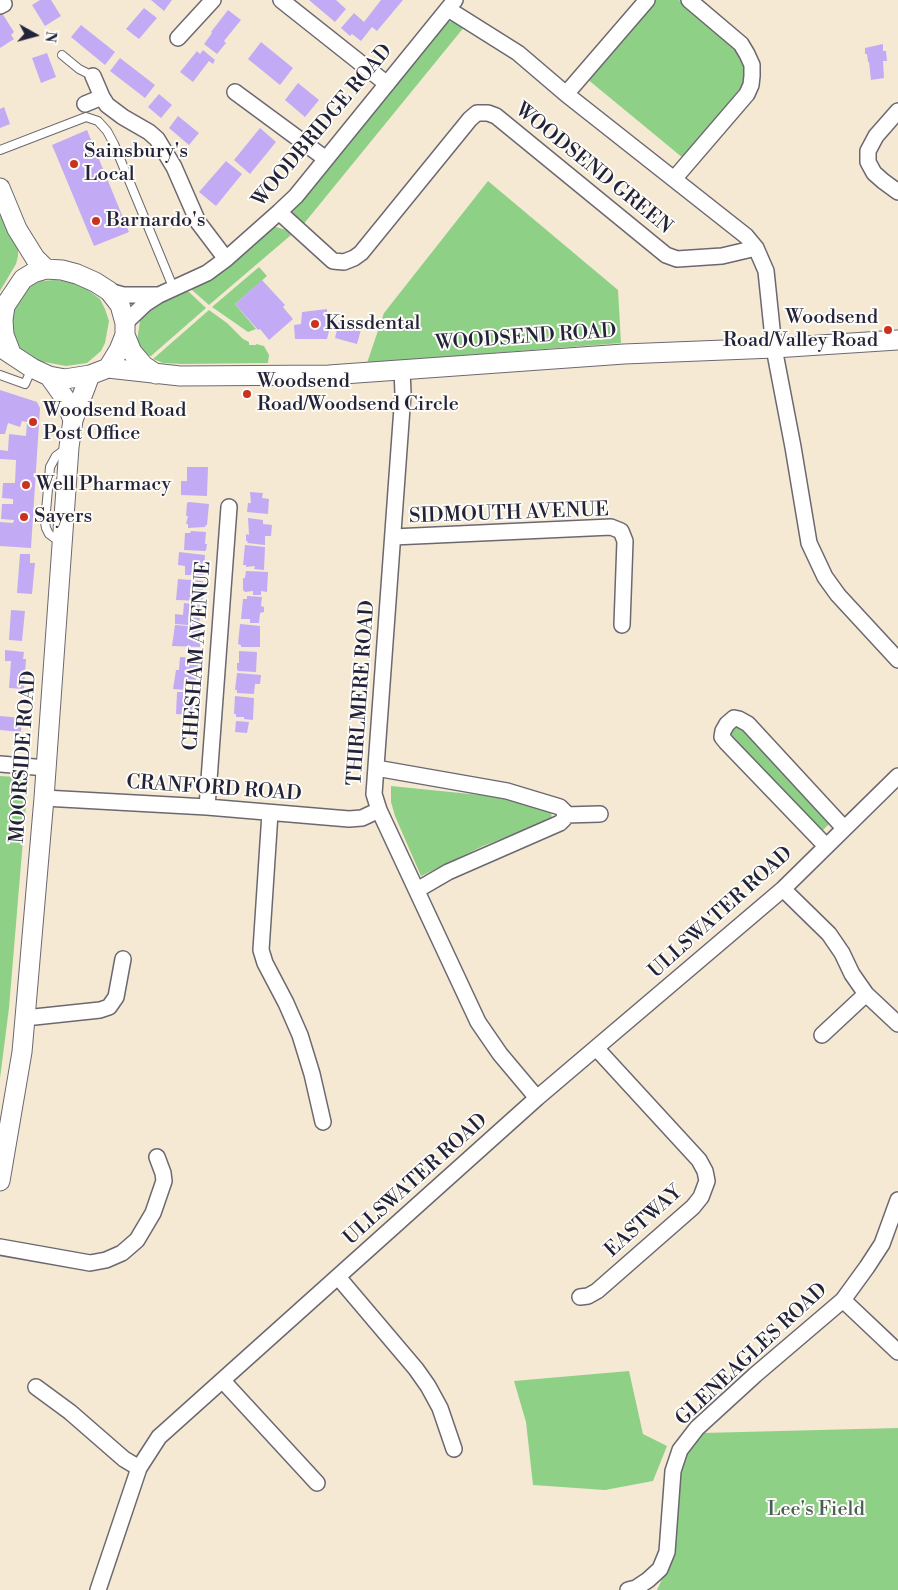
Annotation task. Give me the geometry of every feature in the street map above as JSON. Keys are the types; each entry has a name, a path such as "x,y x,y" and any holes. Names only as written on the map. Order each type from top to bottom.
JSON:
{"street":[{"path":"178,38 213,0"},
{"path":"281,0 387,84"},
{"path":"566,94 647,0"},
{"path":"674,179 747,94 752,76 752,65 741,44 689,0"},
{"path":"452,5 518,53 566,94 746,236 756,248 766,271 774,348 793,447 808,543 825,576 838,595 898,660"},
{"name":"WOODBRIDGE ROAD","path":"125,329 145,304 173,287 206,273 226,259 296,196 452,5"},
{"path":"93,76 102,97 114,111 149,132 157,139 171,163 198,222 226,259"},
{"path":"235,92 326,159"},
{"path":"85,104 102,97"},
{"path":"898,111 876,136 868,150 868,162 874,172 883,182 898,192"},
{"name":"WOODSEND GREEN","path":"279,212 333,261 344,262 354,258 367,246 470,119 478,113 488,113 496,116 666,255 676,259 722,256 756,248"},
{"path":"0,188 17,229 35,258 46,269"},
{"path":"25,242 27,260 23,279 2,309 6,350 41,372 65,379 90,375 108,368 119,350 125,329"},
{"path":"23,279 33,273 46,269 62,270 77,274 109,291 120,305 132,352 144,366 156,374"},
{"name":"WOODBRIDGE ROAD","path":"109,291 123,295 159,295"},
{"name":"WOODSEND ROAD","path":"108,368 180,376 329,375 624,354 774,348 898,340"},
{"name":"THIRLMERE ROAD","path":"402,369 403,394 374,794 379,810 478,1022 500,1054 537,1098"},
{"name":"MOORSIDE ROAD","path":"41,372 64,397 73,420"},
{"name":"MOORSIDE ROAD","path":"0,1181 22,1052 44,798 69,447 73,420 90,375"},
{"name":"CHESHAM AVENUE","path":"207,807 229,507"},
{"name":"SIDMOUTH AVENUE","path":"393,537 610,527 621,531 625,541 622,625"},
{"name":"ULLSWATER ROAD","path":"826,846 726,742 722,737 727,724 734,718 748,724 844,828"},
{"path":"0,764 46,768"},
{"path":"376,768 507,791 560,807 565,812 565,816"},
{"name":"ULLSWATER ROAD","path":"98,1590 139,1468 160,1437 537,1098 783,889 898,776"},
{"name":"CRANFORD ROAD","path":"44,798 207,807 349,819 362,818 379,810"},
{"path":"270,813 261,950 300,1035 312,1074 323,1122"},
{"path":"417,890 448,872 560,822 565,816 600,814"},
{"path":"783,889 829,934 866,994 898,1024"},
{"path":"25,1018 100,1010 109,1007 116,997 123,959"},
{"path":"822,1035 866,994"},
{"name":"EASTWAY","path":"580,1298 596,1291 693,1207 701,1197 707,1181 705,1171 699,1160 596,1049"},
{"path":"0,1247 90,1263 106,1260 122,1253 137,1240 152,1213 164,1181 163,1172 157,1157"},
{"name":"GLENEAGLES ROAD","path":"628,1590 636,1588 660,1569 667,1552 673,1471 680,1450 697,1428 755,1375 843,1300 868,1267 882,1244 898,1200"},
{"path":"338,1277 416,1369 428,1386 440,1408 454,1449"},
{"path":"843,1300 898,1352"},
{"path":"223,1381 317,1483"},
{"path":"36,1387 70,1412 113,1450 139,1468"}],"lane":[{"path":"62,55 79,69 93,76"},
{"path":"0,150 86,117 98,121 107,131 114,144 173,287"},
{"path":"0,375 25,384 41,372"}],"green space":[{"path":"656,0 679,0 733,45 742,60 747,74 743,85 683,158 586,78 647,6"},
{"path":"458,21 465,26 302,226 285,211 444,22"},
{"path":"488,181 618,290 621,343 367,363 384,313"},
{"path":"0,214 18,248 18,256 16,264 0,291"},
{"path":"273,226 286,230 291,235 209,305 192,290 191,285"},
{"path":"259,267 267,276 235,304 256,329 248,332 212,307"},
{"path":"54,280 71,281 84,287 100,299 105,309 109,321 105,343 101,351 87,363 66,366 39,361 17,348 10,338 13,302 30,285"},
{"path":"183,291 189,292 206,308 151,356 146,355 137,341 141,314 144,310"},
{"path":"209,310 249,342 249,345 264,346 269,355 268,363 182,364 163,363 153,359"},
{"path":"741,725 831,822 820,833 728,735 732,726"},
{"path":"0,776 21,779 25,783 27,792 9,1008 0,1078"},
{"path":"391,786 500,797 551,812 552,819 483,846 421,876 395,816 391,802"},
{"path":"629,1371 643,1434 667,1446 653,1481 605,1490 533,1485 526,1422 514,1381"},
{"name":"Lee's Field","path":"898,1428 898,1590 657,1590 667,1569 678,1472 686,1453 702,1433"}],"building":[{"path":"40,0 51,0 61,16 45,26 32,5"},
{"path":"151,0 172,0 164,11"},
{"path":"309,0 336,0 346,9 335,22"},
{"path":"381,0 403,0 377,31 372,27 361,41 352,34 350,36 341,28 354,13 364,22"},
{"path":"144,8 157,18 139,39 126,29"},
{"path":"0,10 14,32 11,35 14,39 0,48"},
{"path":"228,10 241,20 224,41 226,43 217,54 204,44"},
{"path":"81,25 115,52 105,65 71,37"},
{"path":"261,42 293,68 280,85 248,59"},
{"path":"883,44 883,51 886,51 887,61 883,61 884,78 871,80 865,48"},
{"path":"203,50 215,60 213,64 209,61 193,82 180,72 197,51 200,54"},
{"path":"47,53 56,77 41,83 32,58"},
{"path":"120,58 155,85 145,98 110,71"},
{"path":"298,83 319,100 305,117 285,100"},
{"path":"159,94 172,105 161,118 148,107"},
{"path":"4,107 10,124 0,128 0,109"},
{"path":"178,116 199,133 189,145 169,128"},
{"path":"260,128 276,142 250,174 234,160"},
{"path":"87,130 129,232 94,246 52,145"},
{"path":"226,161 242,174 216,206 199,192"},
{"path":"262,280 285,305 283,307 293,319 269,340 235,304"},
{"name":"Kissdental","path":"327,309 327,316 332,316 332,331 329,331 327,339 295,339 294,325 301,324 302,312"},
{"path":"339,321 362,326 357,344 335,338"},
{"path":"0,390 37,402 40,408 31,548 0,546 0,522 13,523 14,520 1,519 2,504 13,504 13,499 2,498 3,483 15,483 16,460 0,459 0,450 8,451 9,434 26,436 27,422 22,421 20,427 8,423 5,434 0,434"},
{"path":"187,467 208,467 207,496 181,495 181,481 187,481"},
{"path":"250,492 263,493 262,498 269,499 268,514 247,512 248,503 251,503"},
{"path":"187,503 209,504 207,525 205,527 188,528 188,524 186,524 188,516 186,516"},
{"path":"248,518 263,520 263,524 272,525 271,536 265,536 265,545 247,543 246,534 249,535"},
{"path":"191,531 206,532 205,544 207,544 205,551 184,550 185,533 190,533"},
{"path":"245,545 265,547 264,570 254,569 255,566 246,567 246,565 243,565"},
{"path":"179,552 205,555 204,575 185,575 185,566 178,565"},
{"path":"20,554 30,554 30,563 35,563 32,594 17,593"},
{"path":"246,571 268,572 267,592 261,591 261,595 253,595 253,591 245,592 243,590 243,578 245,578"},
{"path":"178,579 203,581 203,601 176,600"},
{"path":"247,596 262,597 261,606 264,607 264,612 260,613 259,623 250,623 250,619 241,619 243,599 247,599"},
{"path":"184,603 201,605 199,626 175,624 175,614 183,615"},
{"path":"11,610 25,611 22,641 9,640"},
{"path":"240,624 260,626 260,647 241,647 238,644"},
{"path":"175,625 200,627 200,647 172,646"},
{"path":"5,650 24,652 23,659 26,659 24,689 9,688 11,661 5,661"},
{"path":"239,651 257,652 256,672 238,671"},
{"path":"180,657 197,658 198,663 195,684 185,684 185,690 173,689 176,670 179,670"},
{"path":"237,673 261,675 260,684 255,684 254,694 237,693 237,690 235,690"},
{"path":"177,692 184,692 184,696 194,697 193,708 195,708 193,715 176,714"},
{"path":"235,696 254,698 253,720 236,717 236,714 234,714"},
{"path":"0,716 22,718 21,732 0,730"},
{"path":"236,721 249,722 247,733 235,732"}],"place":[{"name":"Sainsbury's Local","path":"74,164"},
{"name":"Barnardo's","path":"96,221"},
{"name":"Kissdental","path":"315,324"},
{"name":"Woodsend Road/Valley Road","path":"888,330"},
{"name":"Woodsend Road/Woodsend Circle","path":"247,394"},
{"name":"Woodsend Road Post Office","path":"33,422"},
{"name":"Well Pharmacy","path":"26,485"},
{"name":"Sayers","path":"24,517"}]}
